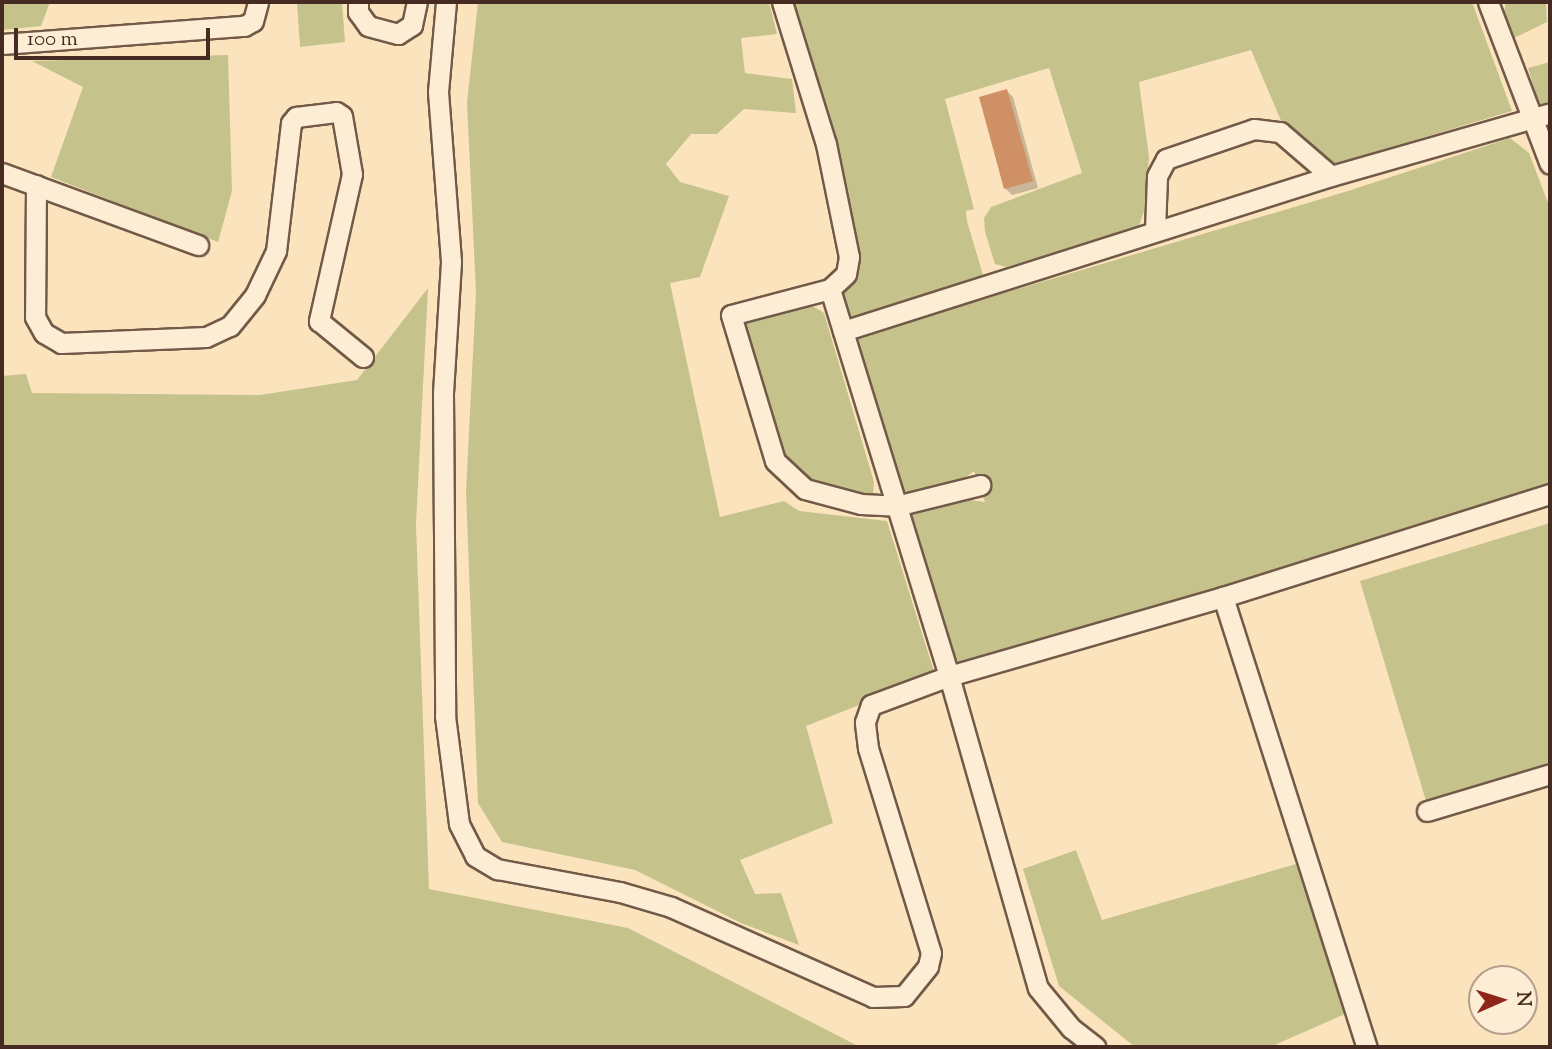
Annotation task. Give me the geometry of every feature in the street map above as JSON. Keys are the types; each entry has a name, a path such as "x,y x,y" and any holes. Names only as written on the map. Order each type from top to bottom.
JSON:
{"street":[{"path":"2,44 244,26 253,21 258,2"},
{"path":"358,2 358,12 368,26 398,34 412,25 417,2"},
{"path":"446,2 438,92 451,262 443,394 445,716 459,824 475,856 516,876 620,892 671,907 873,997 904,996 928,966 929,938 868,748 865,722 871,705 949,676 1223,597 1550,494"},
{"path":"782,2 826,144 849,257 846,274 830,289 735,311 730,323 775,461 788,477 836,500 896,506 979,485"},
{"path":"1488,2 1541,115 1550,164"},
{"path":"36,184 34,317 44,333 61,343 206,337 230,326 256,295 276,251 291,122 296,117 336,111 342,116 352,174 319,321 363,357"},
{"path":"843,331 1331,176 1541,115"},
{"path":"1155,231 1157,176 1166,159 1254,129 1280,132 1331,176"},
{"path":"2,173 198,245"},
{"path":"830,289 949,676 1038,988 1071,1028 1095,1047"},
{"path":"1223,597 1367,1047"},
{"path":"1427,811 1550,774"}],"shaded area":[{"path":"2,2 50,2 41,26 2,30"},
{"path":"297,2 342,2 345,42 300,47"},
{"path":"478,2 769,2 777,34 741,38 745,73 792,79 796,113 744,109 717,134 691,134 666,164 680,182 729,196 700,277 670,283 720,517 784,501 799,511 887,521 935,675 806,726 833,823 740,860 755,894 781,893 799,945 741,923 635,870 502,842 478,803 466,492 476,293 467,103"},
{"path":"791,2 1472,2 1512,111 1325,167 1285,130 1251,50 1139,82 1149,157 1145,208 1139,226 1006,267 995,264 985,232 984,218 991,207 1082,173 1049,68 945,99 974,209 966,211 967,221 983,275 852,317 843,314 842,297 851,281"},
{"path":"1506,2 1546,2 1547,22 1514,38 1504,12"},
{"path":"228,55 232,191 218,242 51,177 83,87 32,61"},
{"path":"1550,62 1550,102 1539,105 1528,68"},
{"path":"1510,138 1529,153 1550,208 1550,485 976,662 959,662 950,653 906,524 911,513 960,499 985,502 974,471 958,483 906,498 896,490 853,345 859,336 1348,191"},
{"path":"428,288 416,524 429,889 628,928 860,1047 2,1047 2,376 26,374 32,393 260,395 357,380"},
{"path":"809,304 824,313 874,482 873,495 860,500 803,480 777,461 743,321"},
{"path":"1550,523 1550,763 1426,801 1360,581"},
{"path":"1076,850 1102,920 1296,864 1345,1014 1270,1047 1135,1047 1059,986 1023,869"}],"building":[{"path":"1007,89 1033,181 1004,189 979,97"}]}
